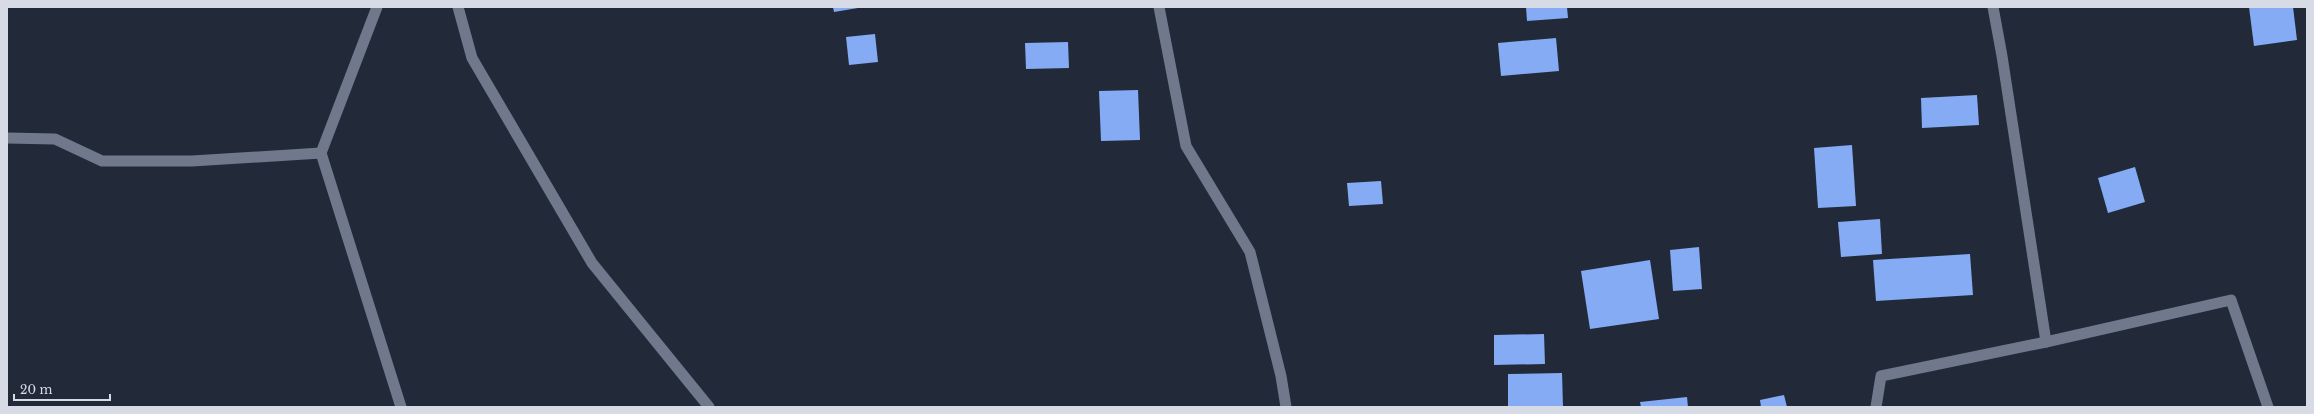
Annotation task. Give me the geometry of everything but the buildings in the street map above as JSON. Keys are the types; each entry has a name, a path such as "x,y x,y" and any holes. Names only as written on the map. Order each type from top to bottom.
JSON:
{"street":[{"path":"377,7 321,153 401,407"},
{"path":"458,7 472,58 592,263 709,407"},
{"path":"1159,7 1186,146 1250,252 1281,376 1286,407"},
{"path":"1993,7 2002,56 2046,342"},
{"path":"7,138 55,139 102,161 192,161 321,153"},
{"path":"1876,407 1881,376 2046,342 2231,300 2268,407"}]}
